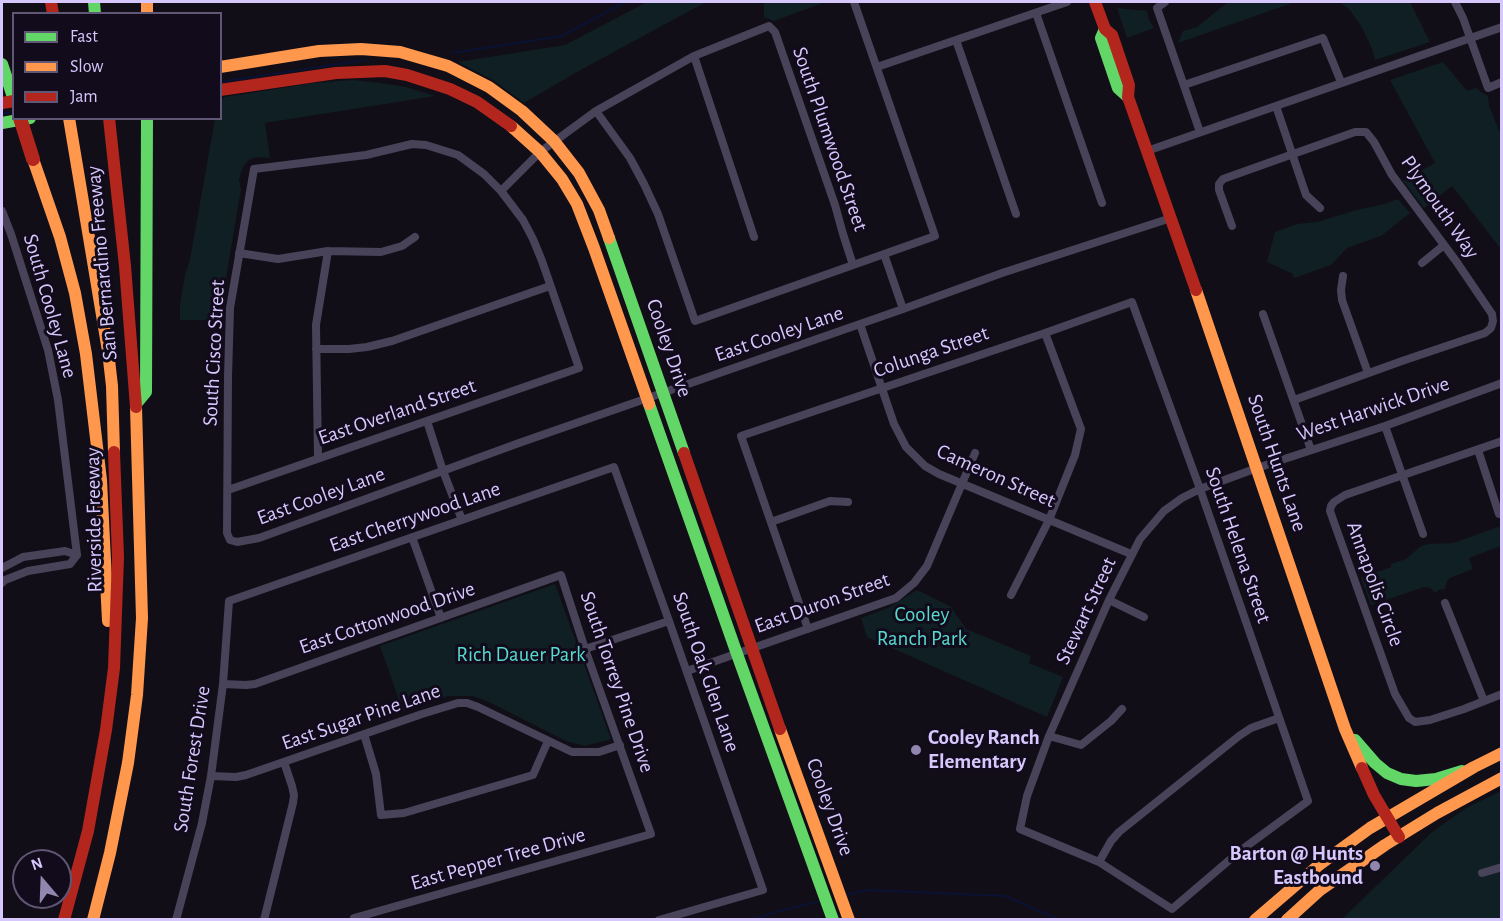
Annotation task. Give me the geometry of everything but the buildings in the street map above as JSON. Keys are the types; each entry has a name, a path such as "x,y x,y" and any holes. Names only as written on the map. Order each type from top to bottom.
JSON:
{"main road":[{"name":"South Hunts Lane","path":"1095,2 1104,29 1112,35 1129,84 1128,97 1345,729 1374,795 1399,837"},
{"name":"Cooley Drive","path":"222,68 319,51 361,49 400,52 448,66 489,87 522,111 554,141 579,173 599,210 752,648 819,858"},
{"path":"2,64 12,94"},
{"name":"Cooley Drive","path":"222,90 336,72 385,71 407,75 450,89 477,102 512,126 540,152 562,179 577,204 594,248 737,654 826,877 849,920"},
{"path":"2,123 19,120"},
{"path":"21,120 60,237 75,293 86,354 101,480 106,607 114,669"},
{"name":"Riverside Freeway","path":"64,920 88,831 106,730 114,669 118,557 112,387 69,120"},
{"name":"San Bernardino Freeway","path":"109,120 125,266 136,404"},
{"path":"93,920 120,809 138,684 142,618 136,404 146,392 147,121"},
{"path":"1345,729 1375,764 1401,779 1416,781 1436,779 1474,767"},
{"path":"1256,920 1319,866 1370,828 1502,753"},
{"path":"1287,920 1339,876 1437,813 1502,778"},
{"name":"Cooley Drive","path":"826,877 833,920"}],"street":[{"path":"596,111 630,158 644,184 658,214 695,321 935,236 854,2"},
{"path":"877,67 1066,2"},
{"path":"1165,2 1157,8 1200,132"},
{"path":"1455,2 1488,88 1502,82"},
{"path":"1036,13 1102,202"},
{"name":"South Plumwood Street","path":"694,56 769,26 775,32 835,204 853,265"},
{"path":"1147,151 1502,27"},
{"path":"1184,85 1323,38 1341,82"},
{"path":"956,40 1016,214"},
{"path":"316,349 349,349 392,341 550,286 533,239 523,220 501,191 540,152 596,111 694,56 754,237"},
{"path":"1276,106 1306,195 1320,208"},
{"name":"Plymouth Way","path":"1232,226 1219,190 1223,179 1354,132 1366,132 1401,187 1492,314 1491,328 1485,333 1294,400"},
{"name":"South Cisco Street","path":"230,540 227,533 230,308 254,169 366,155 412,144 426,145 458,155 484,174 501,191"},
{"name":"South Cooley Lane","path":"2,211 48,350 58,400 77,555"},
{"name":"East Cooley Lane","path":"230,540 237,542 259,538 519,443 1002,273 1171,218"},
{"path":"239,253 278,259 327,251 381,252 402,246 415,237"},
{"path":"1422,263 1444,245"},
{"path":"318,458 316,325 327,251"},
{"path":"884,255 903,309"},
{"path":"1343,276 1342,300 1368,373"},
{"name":"East Overland Street","path":"228,490 579,368 550,286"},
{"name":"Colunga Street","path":"771,522 741,436 1131,302"},
{"name":"South Helena Street","path":"1099,862 1172,909 1240,851 1308,801 1200,489 1131,302"},
{"path":"1263,314 1311,450"},
{"name":"Cameron Street","path":"860,324 894,424 906,447 926,466 962,484 1131,554"},
{"path":"1011,595 1049,520 1075,455 1080,429 1045,333"},
{"name":"West Harwick Drive","path":"1257,468 1385,426 1502,383"},
{"path":"427,421 462,520"},
{"path":"1385,426 1423,534"},
{"name":"Annapolis Circle","path":"1502,441 1339,498 1331,506 1330,511 1395,694 1409,718 1414,722 1430,720 1502,694"},
{"path":"1478,450 1499,514"},
{"name":"East Duron Street","path":"687,671 896,598 914,583 927,566 975,453"},
{"name":"East Cherrywood Lane","path":"229,601 614,467"},
{"name":"South Oak Glen Lane","path":"614,467 763,890 659,920"},
{"name":"Stewart Street","path":"1099,862 1020,829 1027,796 1049,736 1109,600 1140,539 1164,511 1182,498 1257,468"},
{"path":"808,629 771,522 830,501 848,502"},
{"path":"411,537 441,618"},
{"path":"2,568 23,557 65,551 77,555 70,564 28,571 2,583"},
{"name":"East Cottonwood Drive","path":"223,684 255,684 561,575"},
{"name":"South Torrey Pine Drive","path":"561,575 651,834"},
{"path":"1109,600 1144,617"},
{"name":"South Forest Drive","path":"176,920 202,823 211,776 223,684 229,601"},
{"path":"1445,603 1484,701"},
{"path":"585,649 669,621"},
{"name":"East Sugar Pine Lane","path":"211,776 236,777 458,703 478,707 572,752 599,752 620,745"},
{"path":"1049,736 1082,745 1122,709"},
{"path":"1099,862 1119,832 1239,736 1251,728 1279,718"},
{"path":"364,734 376,774 381,815 404,813 533,775 548,741"},
{"path":"264,920 292,812 294,795 284,762"},
{"name":"East Pepper Tree Drive","path":"355,919 651,834"},
{"path":"1482,873 1502,867"}],"green space":[{"path":"647,2 706,2 524,103 493,80 458,62 565,45"},
{"path":"764,2 825,2 774,21 764,17"},
{"path":"1228,2 1295,2 1178,43 1183,31 1197,27"},
{"path":"1339,2 1410,2 1430,42 1375,60 1361,26 1349,9"},
{"path":"1117,8 1147,11 1154,28 1127,38"},
{"path":"1443,62 1467,91 1476,88 1488,96 1489,105 1499,131 1501,131 1501,249 1452,186 1424,208 1403,181 1435,163 1390,80"},
{"path":"353,80 381,83 406,87 435,96 265,123 270,158 250,159 241,172 239,180 241,189 219,320 180,320 185,275 190,259 215,120 222,120 222,100 225,97 314,83"},
{"path":"1398,199 1410,213 1381,236 1347,248 1331,265 1294,278 1293,274 1267,262 1275,232 1297,224 1317,222"},
{"path":"1501,526 1501,546 1469,558 1473,569 1450,578 1445,589 1435,593 1430,588 1424,587 1371,605 1361,578 1406,559 1421,546 1453,543"},
{"name":"Rich Dauer Park","path":"555,584 611,739 585,746 566,741 473,696 448,696 403,711 380,646"},
{"name":"Cooley Ranch Park","path":"917,590 951,607 966,629 1031,656 1029,663 1063,677 1047,717 867,637 861,618 888,608"},
{"path":"1501,791 1501,919 1341,920 1432,832 1466,808"}],"waterway":[{"path":"452,53 562,36 625,2"},
{"path":"222,82 365,60"},
{"path":"2,114 12,112"},
{"path":"846,895 867,890 1005,896 1060,920"},
{"path":"750,920 820,901"}],"traffic: fast":[{"path":"94,2 95,12"},
{"path":"1105,29 1101,38 1118,88 1128,97"},
{"path":"2,64 12,94"},
{"path":"2,123 19,120"},
{"path":"136,404 146,392 147,120"},
{"path":"609,238 684,453"},
{"path":"649,404 833,920"},
{"path":"1355,740 1375,763 1387,773 1401,779 1416,781 1436,779 1462,771"}],"traffic: slow":[{"path":"147,2 147,12"},
{"path":"222,67 319,51 361,49 400,52 448,66 489,87 522,111 554,141 579,173 599,210 609,238"},
{"path":"69,120 108,351 112,386 114,452"},
{"path":"511,126 540,152 562,179 577,204 649,404"},
{"path":"33,159 60,237 75,293 86,354 101,480 108,621"},
{"path":"1196,290 1345,729 1362,768"},
{"path":"93,920 110,853 128,763 137,695 142,618 136,407"},
{"path":"780,729 849,920"},
{"path":"1255,920 1319,865 1370,828 1502,753"},
{"path":"1287,920 1320,890 1385,845 1437,813 1502,778"}],"traffic: jam":[{"path":"51,2 53,12"},
{"path":"1095,2 1105,29 1112,35 1129,85 1128,97 1196,290"},
{"path":"222,90 336,73 385,71 407,75 450,89 477,102 511,126"},
{"path":"2,103 12,101"},
{"path":"21,120 33,159"},
{"path":"109,120 125,266 136,407"},
{"path":"64,920 88,831 106,730 114,668 118,557 114,452"},
{"path":"684,453 780,729"},
{"path":"1362,768 1374,795 1399,837"}],"place":[{"name":"Cooley Ranch Elementary","path":"916,750"},
{"name":"Barton @ Hunts Eastbound","path":"1375,866"}]}
